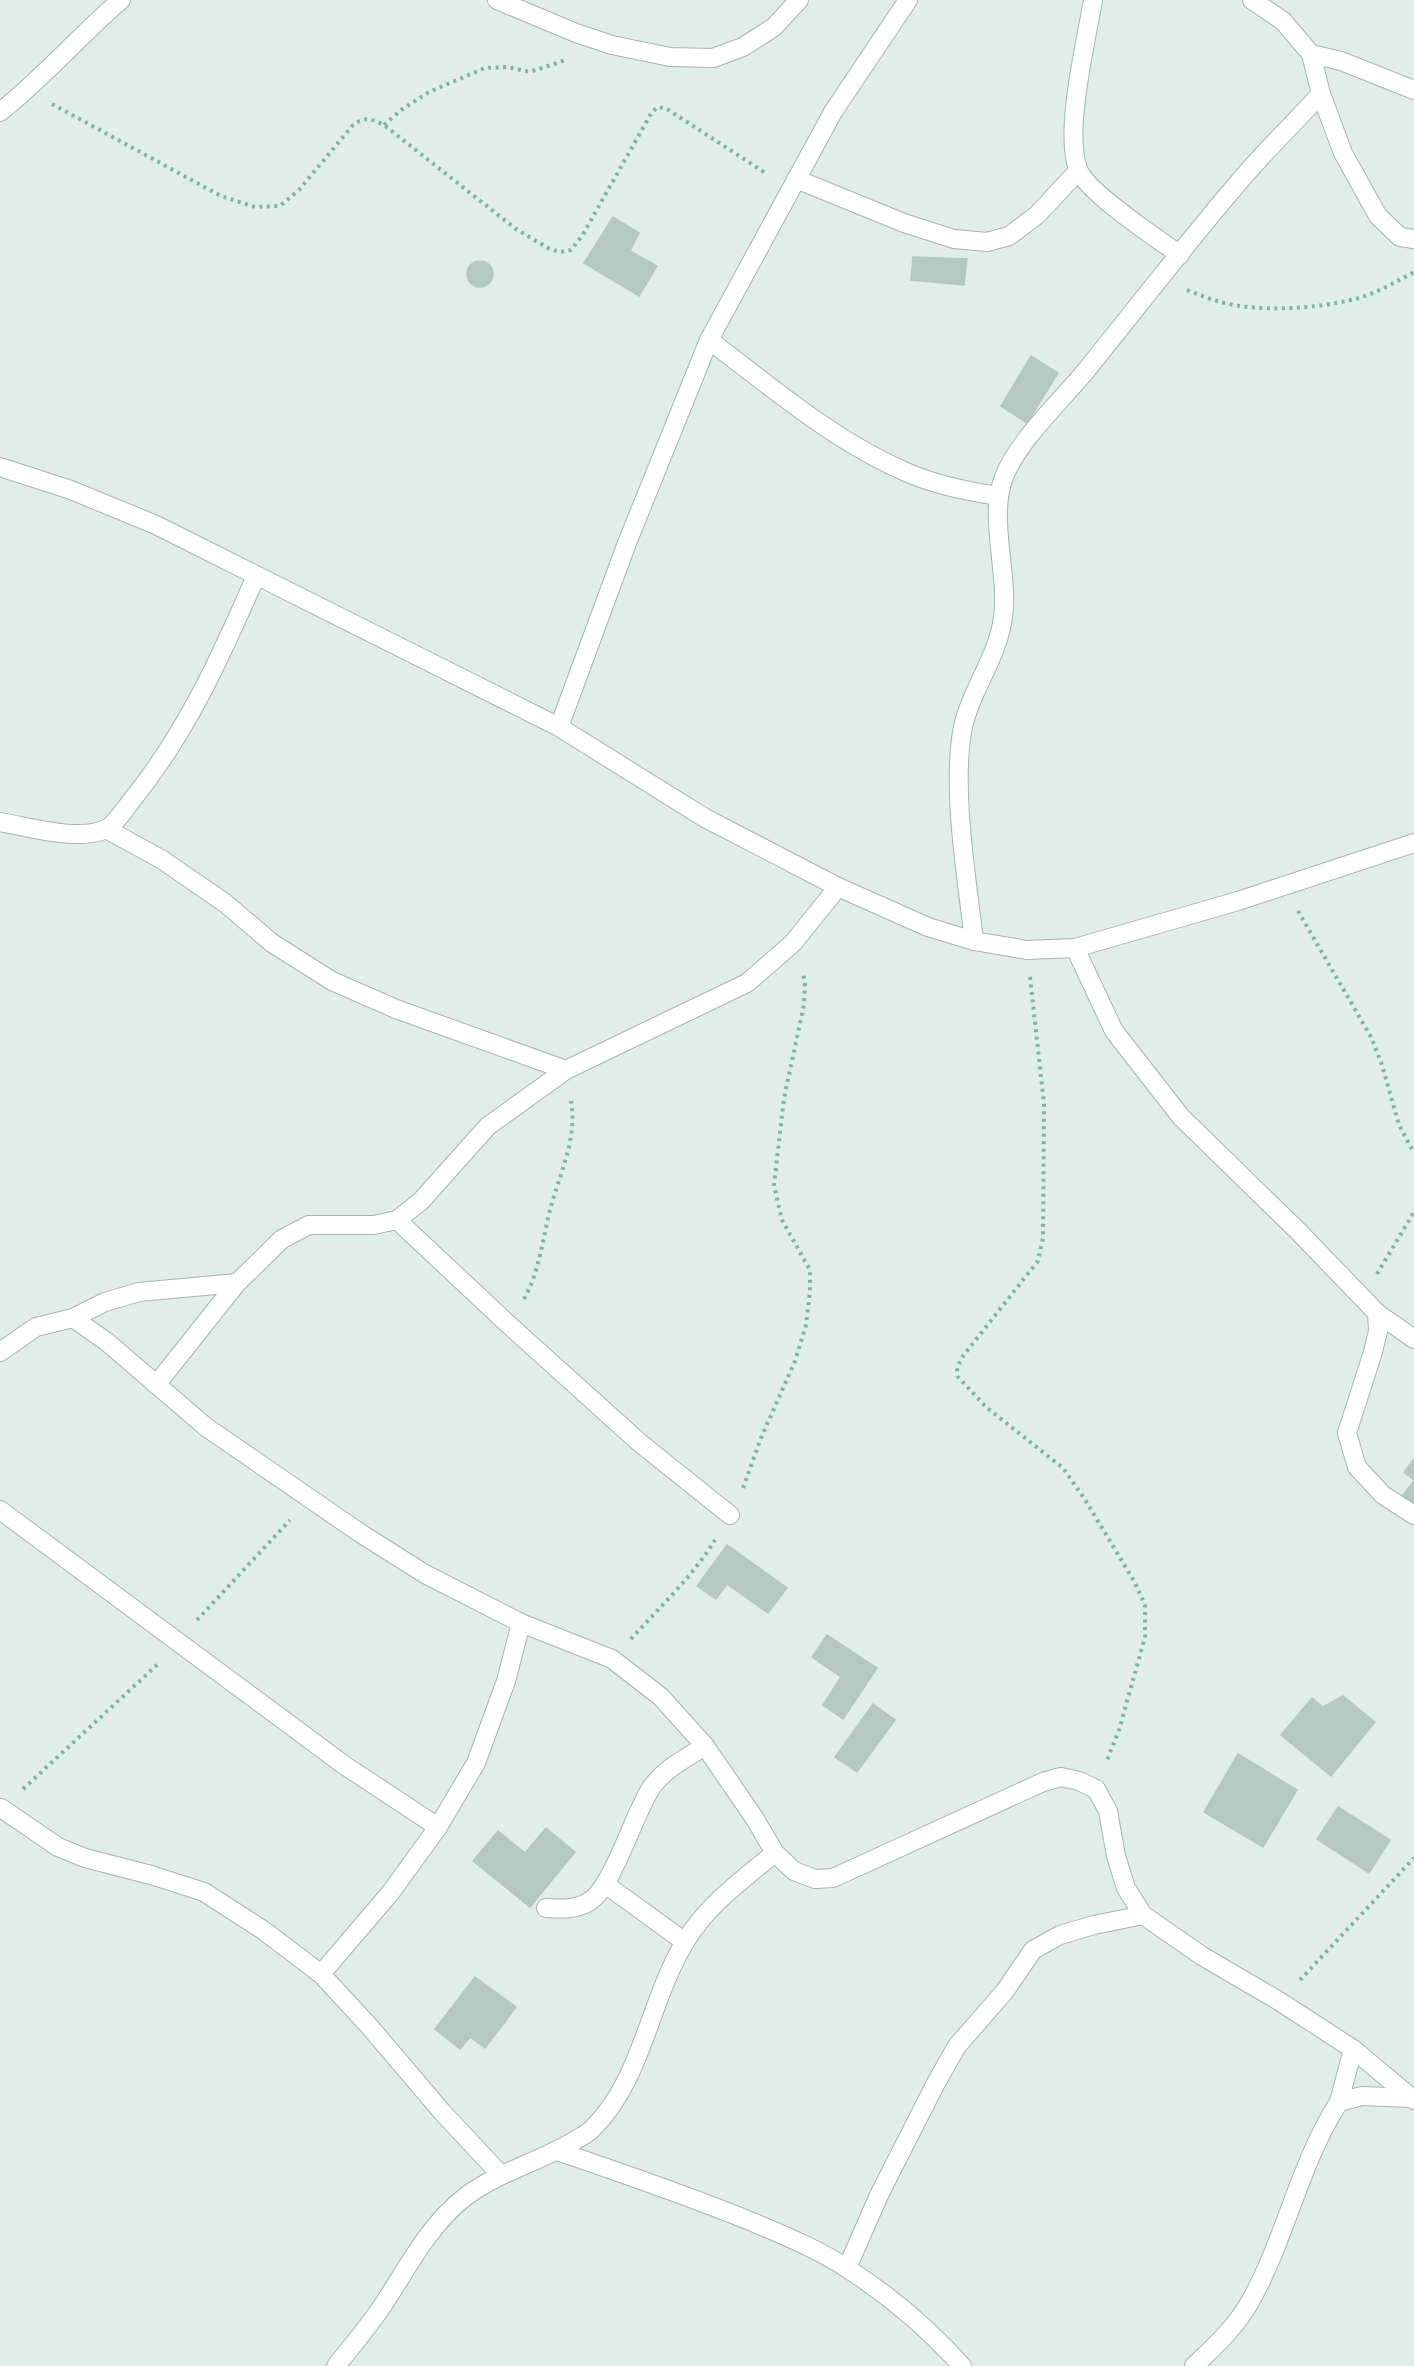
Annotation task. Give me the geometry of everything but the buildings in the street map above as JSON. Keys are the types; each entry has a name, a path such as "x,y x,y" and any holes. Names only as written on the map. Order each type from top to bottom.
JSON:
{"street":[{"path":"0,112 27,91 121,0"},
{"path":"497,0 576,33 612,45 670,57 713,57 743,47 774,27 799,0"},
{"path":"559,727 627,543 709,340 833,112 908,0"},
{"path":"1093,0 1072,132 1078,171 1102,198 1180,255"},
{"path":"1252,0 1283,21 1311,54 1321,94 1343,153 1378,216 1400,237 1414,239"},
{"path":"1311,54 1350,64 1414,90"},
{"path":"974,941 962,840 959,778 962,731 1004,617 998,496 1004,476 1017,452 1239,182 1321,94"},
{"path":"793,184 954,239 987,242 1009,236 1038,215 1078,171"},
{"path":"709,340 852,444 884,462 934,482 998,496"},
{"path":"0,467 71,490 156,525 559,727 705,818 838,887 928,927 974,941 1027,950 1075,948 1142,930 1414,843"},
{"path":"0,822 82,835 106,829 152,776 187,722 220,658 256,576"},
{"path":"106,829 161,859 225,903 272,943 332,981 396,1009 566,1071"},
{"path":"156,1385 237,1283 282,1239 309,1226 374,1226 398,1220 421,1202 488,1126 566,1071 747,983 793,943 838,887"},
{"path":"1075,948 1114,1031 1181,1117 1298,1231 1377,1313 1414,1339"},
{"path":"398,1220 508,1325 640,1443 730,1515"},
{"path":"0,1352 36,1327 73,1317 105,1302 140,1292 237,1283"},
{"path":"1377,1313 1378,1331 1373,1352 1356,1399 1347,1433 1357,1467 1383,1495 1414,1515"},
{"path":"73,1317 107,1342 206,1427 310,1499 425,1574 521,1623 612,1659 661,1697 705,1746 775,1853 794,1871 815,1879 833,1878 1043,1782 1061,1777 1079,1781 1096,1789 1108,1811 1116,1856 1126,1888 1143,1915 1202,1956 1279,2001 1353,2049 1412,2099"},
{"path":"0,1510 344,1765 438,1827"},
{"path":"321,1974 391,1892 438,1827 476,1763 503,1690 521,1623"},
{"path":"546,1908 565,1909 590,1901 605,1884 652,1786 672,1766 705,1746"},
{"path":"1,1808 58,1847 86,1858 204,1892 263,1930 321,1974 443,2113 501,2175"},
{"path":"336,2366 381,2307 431,2230 465,2197 501,2175 557,2151 592,2130 616,2100 633,2066 685,1942 740,1881 775,1853"},
{"path":"605,1884 685,1942"},
{"path":"847,2268 880,2193 957,2046 1005,1991 1033,1950 1060,1935 1143,1915"},
{"path":"1194,2366 1223,2338 1250,2302 1275,2252 1323,2126 1339,2102 1353,2049"},
{"path":"1339,2102 1362,2096 1412,2099"},
{"path":"557,2151 685,2195 783,2235 847,2268 928,2330 962,2366"}],"path":[{"path":"384,125 401,110 429,92 485,68 496,66 530,72 612,45"},
{"path":"27,91 221,196 255,207 280,206 299,190 353,125 361,119 372,119 384,125 516,229 559,252 571,250 582,236 652,112 658,107 667,109 793,184"},
{"path":"1160,280 1218,302 1284,308 1356,299 1385,288 1414,272"},
{"path":"1284,886 1371,1037 1382,1065 1399,1125 1414,1152"},
{"path":"612,1659 708,1552 730,1515 795,1361 806,1324 810,1270 782,1220 774,1185 784,1098 798,1035 805,983 793,943"},
{"path":"1027,950 1044,1104 1043,1238 1038,1261 963,1356 957,1368 958,1377 986,1407 1063,1468 1084,1498 1134,1581 1145,1605 1145,1637 1133,1683 1119,1730 1096,1789"},
{"path":"508,1325 528,1292 537,1269 568,1148 573,1126 566,1071"},
{"path":"1364,1299 1414,1212"},
{"path":"1,1808 156,1667 219,1595 310,1499"},
{"path":"1279,2001 1414,1858"}]}
